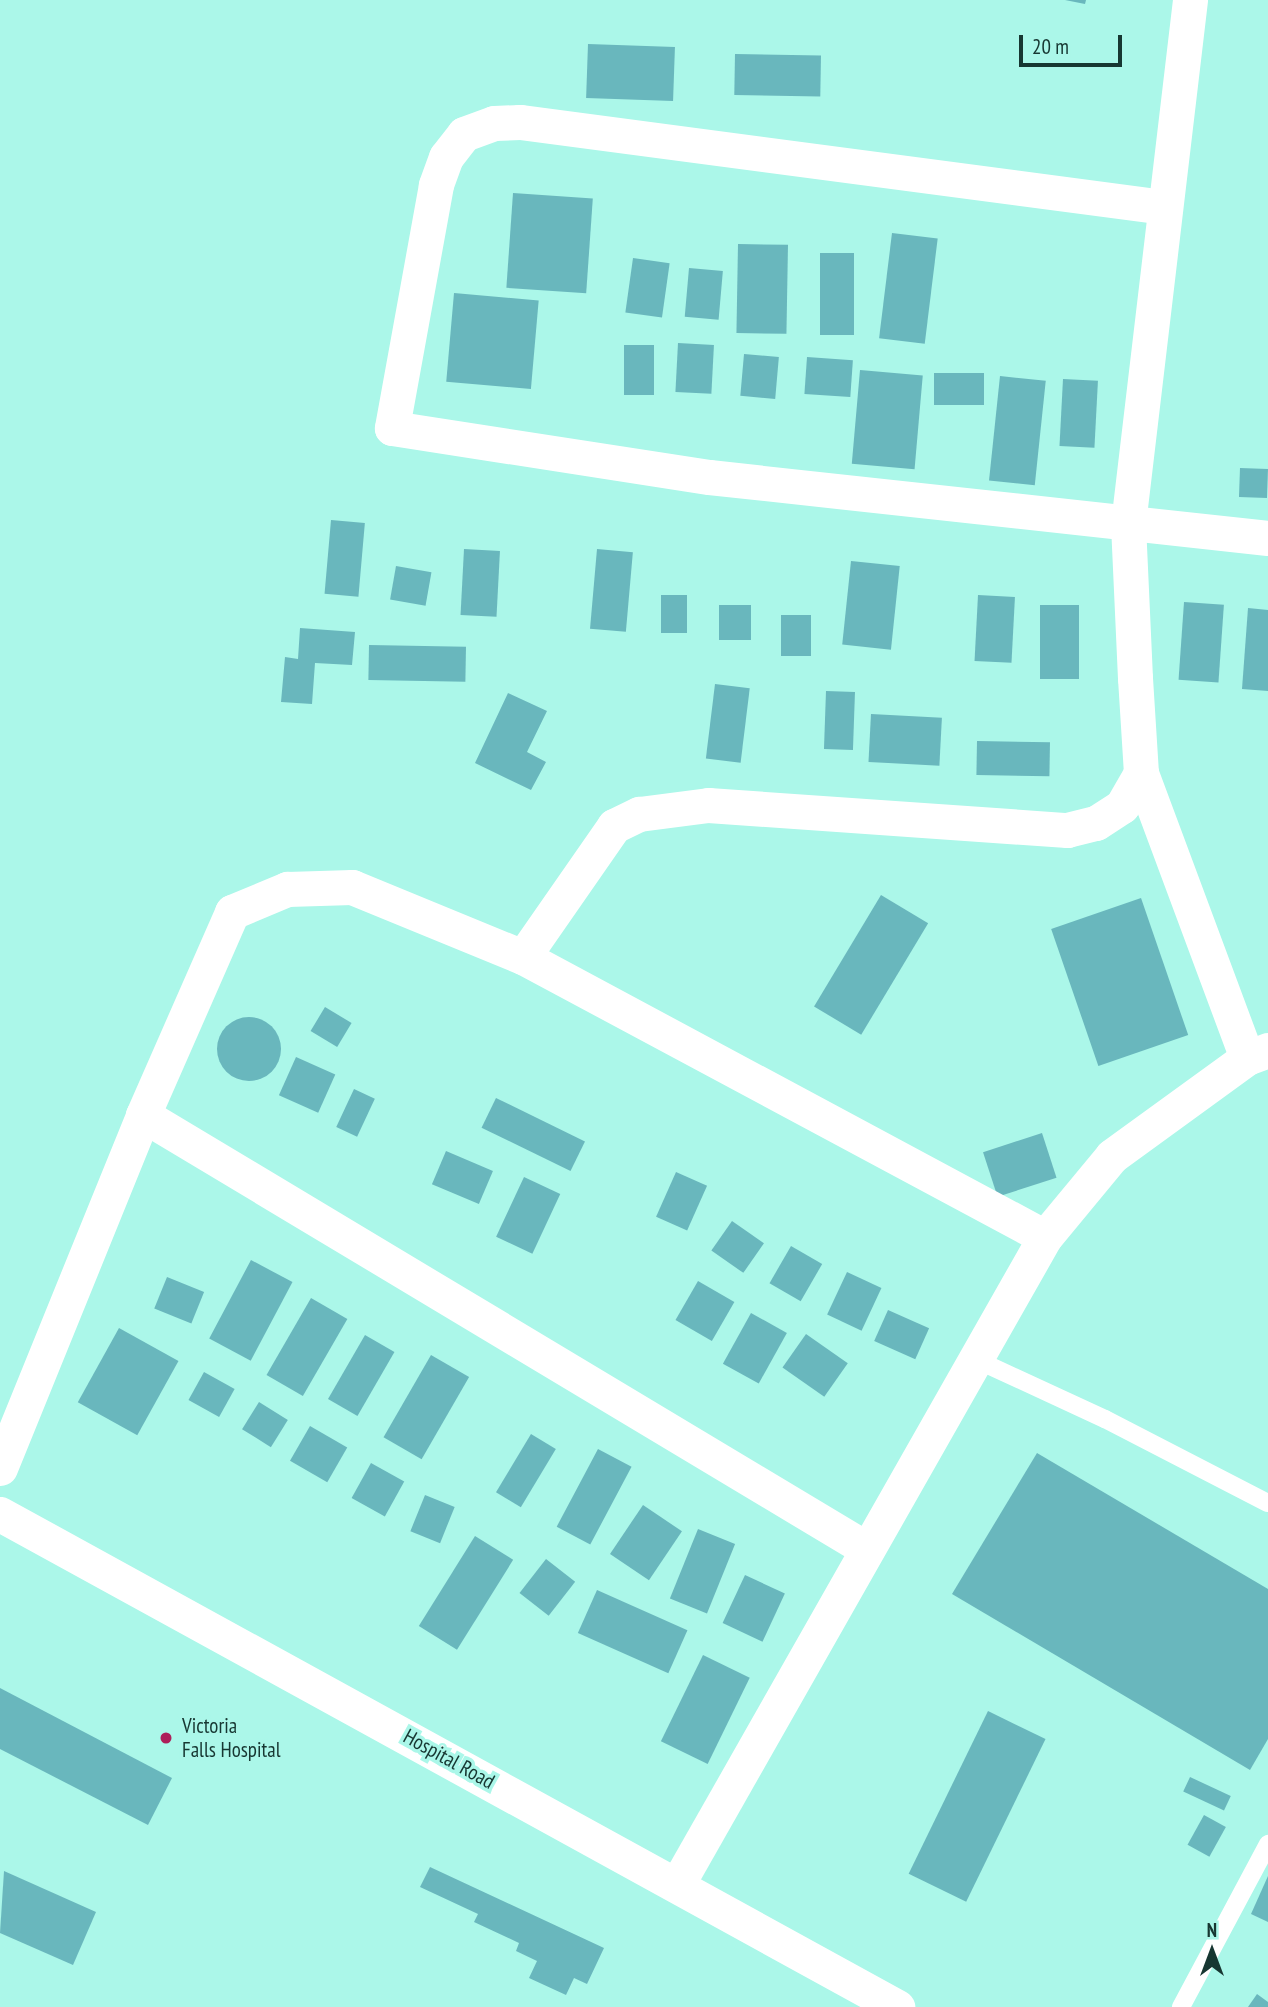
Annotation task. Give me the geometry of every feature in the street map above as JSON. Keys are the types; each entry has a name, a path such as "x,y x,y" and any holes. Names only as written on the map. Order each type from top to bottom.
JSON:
{"street":[{"path":"678,1884 865,1548 1045,1237 1112,1156 1257,1054 1141,773 1128,524 1189,0"},
{"path":"1164,207 520,122 494,123 464,134 442,166 392,428 709,477 1268,538"},
{"path":"523,957 614,826 639,814 708,805 1067,830 1096,823 1122,806 1141,773"},
{"path":"0,1468 143,1115 232,912 258,898 287,889 352,887 523,957 1045,1237"},
{"path":"143,1115 865,1548"},
{"name":"Hospital Road","path":"0,1514 678,1884 897,2007"}],"lane":[{"path":"975,1359 1104,1419 1268,1503"},
{"path":"1181,2007 1268,1844"}],"building":[{"path":"1065,0 1086,0 1085,4"},
{"path":"588,44 675,47 673,101 586,98"},
{"path":"735,54 821,56 820,96 734,95"},
{"path":"513,193 593,199 586,293 506,288"},
{"path":"892,233 938,239 925,344 879,338"},
{"path":"738,244 788,245 786,334 736,333"},
{"path":"820,253 854,253 854,335 820,335"},
{"path":"633,258 670,263 662,318 625,312"},
{"path":"689,268 723,271 719,320 685,317"},
{"path":"454,293 539,300 531,389 446,382"},
{"path":"678,343 714,345 711,394 675,392"},
{"path":"624,345 654,345 654,395 624,395"},
{"path":"744,354 779,357 775,399 740,396"},
{"path":"807,357 853,360 850,397 804,394"},
{"path":"860,370 923,375 915,469 852,464"},
{"path":"934,373 984,373 984,405 934,405"},
{"path":"1000,376 1046,381 1035,485 989,480"},
{"path":"1063,379 1098,381 1094,448 1059,446"},
{"path":"1240,468 1268,469 1267,498 1239,497"},
{"path":"331,520 365,523 358,597 325,594"},
{"path":"464,549 500,551 496,617 461,615"},
{"path":"597,549 633,552 626,632 590,629"},
{"path":"851,561 900,566 891,650 842,645"},
{"path":"396,566 431,572 426,606 390,599"},
{"path":"661,595 687,595 687,633 661,633"},
{"path":"978,595 1015,597 1011,663 975,661"},
{"path":"1184,602 1224,605 1218,683 1179,680"},
{"path":"719,605 751,605 751,640 719,640"},
{"path":"1040,605 1079,605 1079,679 1040,679"},
{"path":"1248,608 1268,610 1268,691 1242,689"},
{"path":"781,615 811,615 811,656 781,656"},
{"path":"300,628 355,632 352,665 315,663 312,704 281,702 285,657 298,659"},
{"path":"369,645 466,647 465,682 368,680"},
{"path":"715,684 750,688 741,763 706,758"},
{"path":"826,691 855,692 853,750 824,749"},
{"path":"508,693 547,711 527,752 546,762 531,790 475,763"},
{"path":"871,714 942,718 939,766 868,762"},
{"path":"977,741 1050,742 1049,776 976,775"},
{"path":"881,895 928,923 861,1035 814,1006"},
{"path":"1141,898 1188,1035 1098,1066 1051,929"},
{"path":"325,1007 352,1023 337,1047 311,1031"},
{"path":"243,1017 255,1017 272,1026 279,1037 279,1061 272,1072 255,1081 243,1081 231,1076 222,1067 217,1055 217,1043 222,1031 231,1022"},
{"path":"296,1057 335,1074 318,1113 279,1095"},
{"path":"354,1089 375,1099 357,1137 336,1127"},
{"path":"496,1098 585,1141 571,1171 482,1128"},
{"path":"1042,1133 1057,1178 998,1197 983,1152"},
{"path":"446,1151 493,1171 479,1204 432,1184"},
{"path":"676,1172 707,1186 687,1231 656,1217"},
{"path":"524,1177 560,1194 532,1254 496,1237"},
{"path":"732,1221 764,1243 743,1273 711,1250"},
{"path":"791,1246 822,1264 801,1301 770,1283"},
{"path":"251,1260 292,1282 251,1361 209,1339"},
{"path":"847,1272 881,1288 862,1331 827,1315"},
{"path":"167,1277 204,1292 191,1324 154,1309"},
{"path":"698,1281 734,1302 712,1341 676,1320"},
{"path":"311,1298 347,1319 303,1396 266,1375"},
{"path":"888,1310 929,1328 915,1359 874,1341"},
{"path":"751,1313 787,1333 759,1384 723,1364"},
{"path":"119,1328 178,1361 137,1435 78,1402"},
{"path":"806,1334 848,1363 824,1397 782,1368"},
{"path":"365,1335 394,1352 357,1416 328,1399"},
{"path":"431,1355 469,1377 422,1459 384,1437"},
{"path":"204,1372 235,1389 219,1417 188,1400"},
{"path":"259,1402 288,1420 271,1447 242,1429"},
{"path":"310,1426 347,1448 327,1482 290,1461"},
{"path":"531,1434 556,1449 521,1507 496,1492"},
{"path":"598,1449 632,1467 590,1545 557,1527"},
{"path":"1037,1453 1268,1589 1268,1739 1250,1770 952,1594"},
{"path":"371,1463 404,1481 385,1516 352,1498"},
{"path":"425,1495 455,1507 440,1543 410,1531"},
{"path":"643,1505 682,1531 649,1580 610,1554"},
{"path":"698,1529 735,1544 707,1614 670,1599"},
{"path":"475,1536 513,1560 457,1650 419,1626"},
{"path":"546,1559 575,1582 549,1616 520,1593"},
{"path":"745,1575 785,1594 762,1642 723,1623"},
{"path":"597,1590 687,1630 668,1673 578,1633"},
{"path":"703,1655 750,1678 708,1764 661,1741"},
{"path":"0,1688 172,1778 148,1825 0,1749"},
{"path":"988,1711 1046,1739 966,1902 909,1874"},
{"path":"1190,1777 1231,1796 1224,1811 1183,1792"},
{"path":"1204,1815 1226,1827 1209,1857 1188,1845"},
{"path":"430,1867 604,1948 587,1984 574,1978 566,1995 529,1978 537,1961 516,1951 519,1943 474,1922 478,1914 420,1887"},
{"path":"4,1871 96,1912 73,1965 0,1933"},
{"path":"1268,1876 1268,1922 1251,1914"},
{"path":"1257,1994 1268,2002 1268,2007 1248,2007"}],"place":[{"name":"Victoria Falls Hospital","path":"166,1738"}]}
